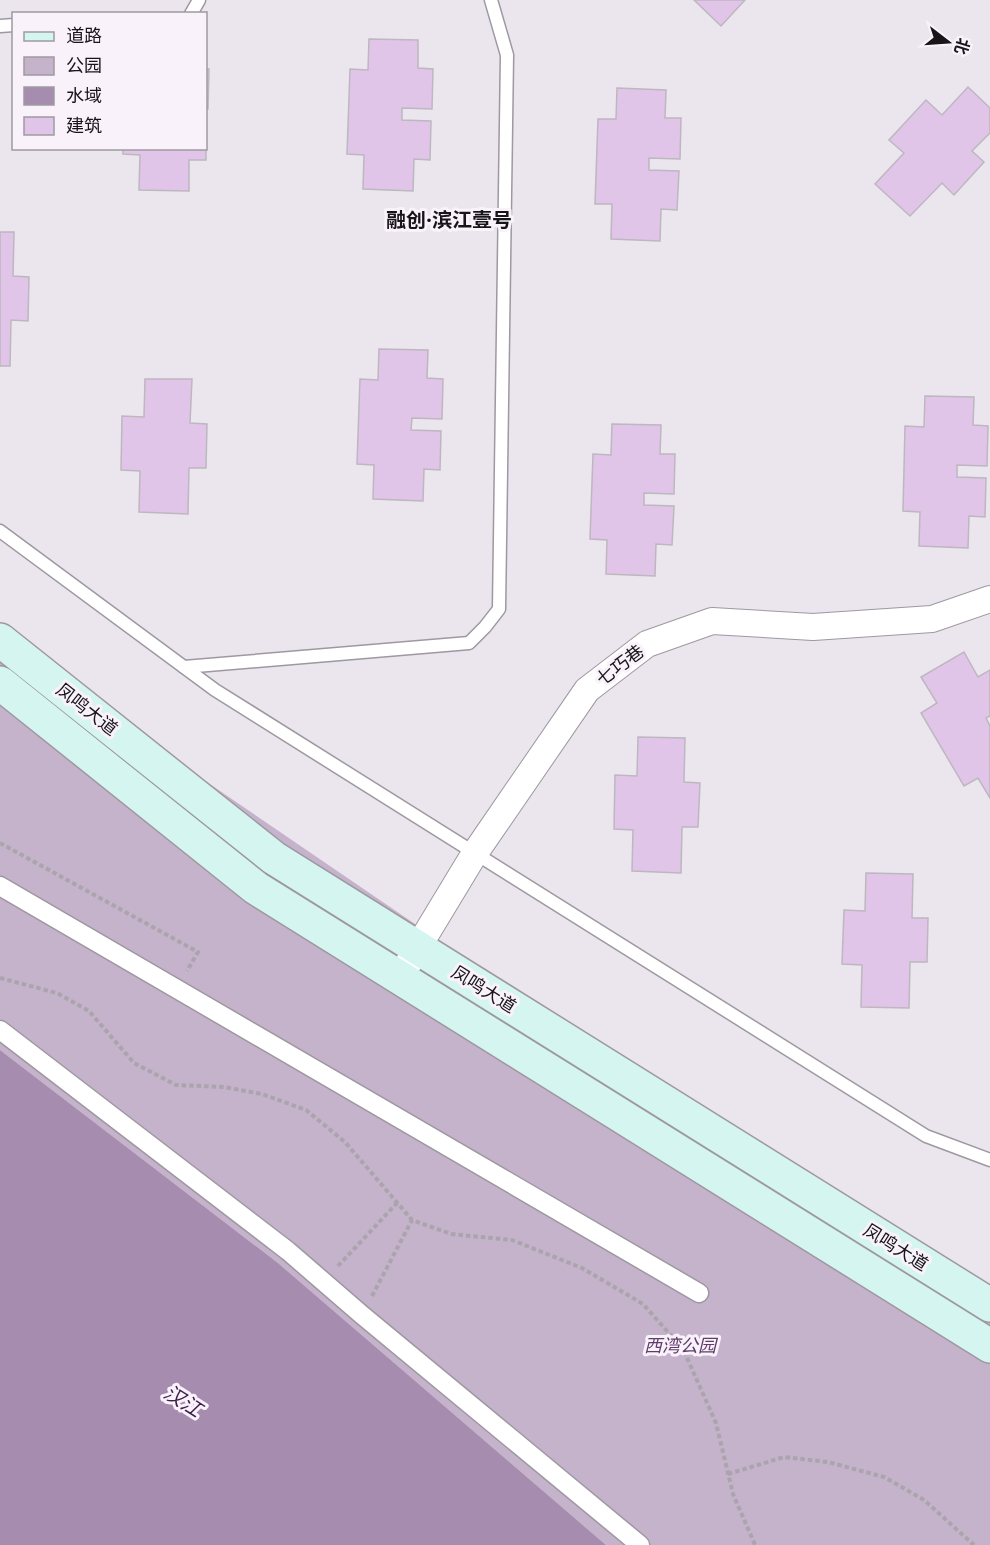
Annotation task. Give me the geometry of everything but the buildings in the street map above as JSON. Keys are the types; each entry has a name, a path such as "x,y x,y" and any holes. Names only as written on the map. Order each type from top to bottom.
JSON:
{"main road":[{"name":"凤鸣大道","path":"0,640 274,858 990,1305"},
{"name":"凤鸣大道","path":"0,683 256,888 990,1346"}],"street":[{"name":"七巧巷","path":"400,977 475,853 587,690 647,644 712,621 813,627 932,619 990,599"},
{"path":"0,886 699,1293"},
{"path":"0,1030 288,1251 640,1545"}],"lane":[{"path":"184,667 469,643 499,609 507,55 491,0"},
{"path":"0,531 214,690 926,1136 990,1160"}],"path":[{"path":"0,843 198,952 177,988"},
{"path":"0,978 57,993 89,1011 134,1063 176,1084 262,1094 306,1110 345,1142 412,1220 451,1234 512,1240 582,1268 643,1304 683,1349 716,1423 733,1494 755,1545"},
{"path":"324,1282 397,1203"},
{"path":"362,1315 412,1220"},
{"path":"728,1474 784,1456 828,1462 884,1477 924,1500 974,1545"}],"green space":[{"name":"西湾公园","path":"0,641 990,1316 990,1545 606,1545 278,1263 0,1050"}],"water":[{"name":"汉江","path":"0,1050 278,1263 606,1545 0,1545"}],"district":[{"name":"融创·滨江壹号","path":"449,220"}]}
